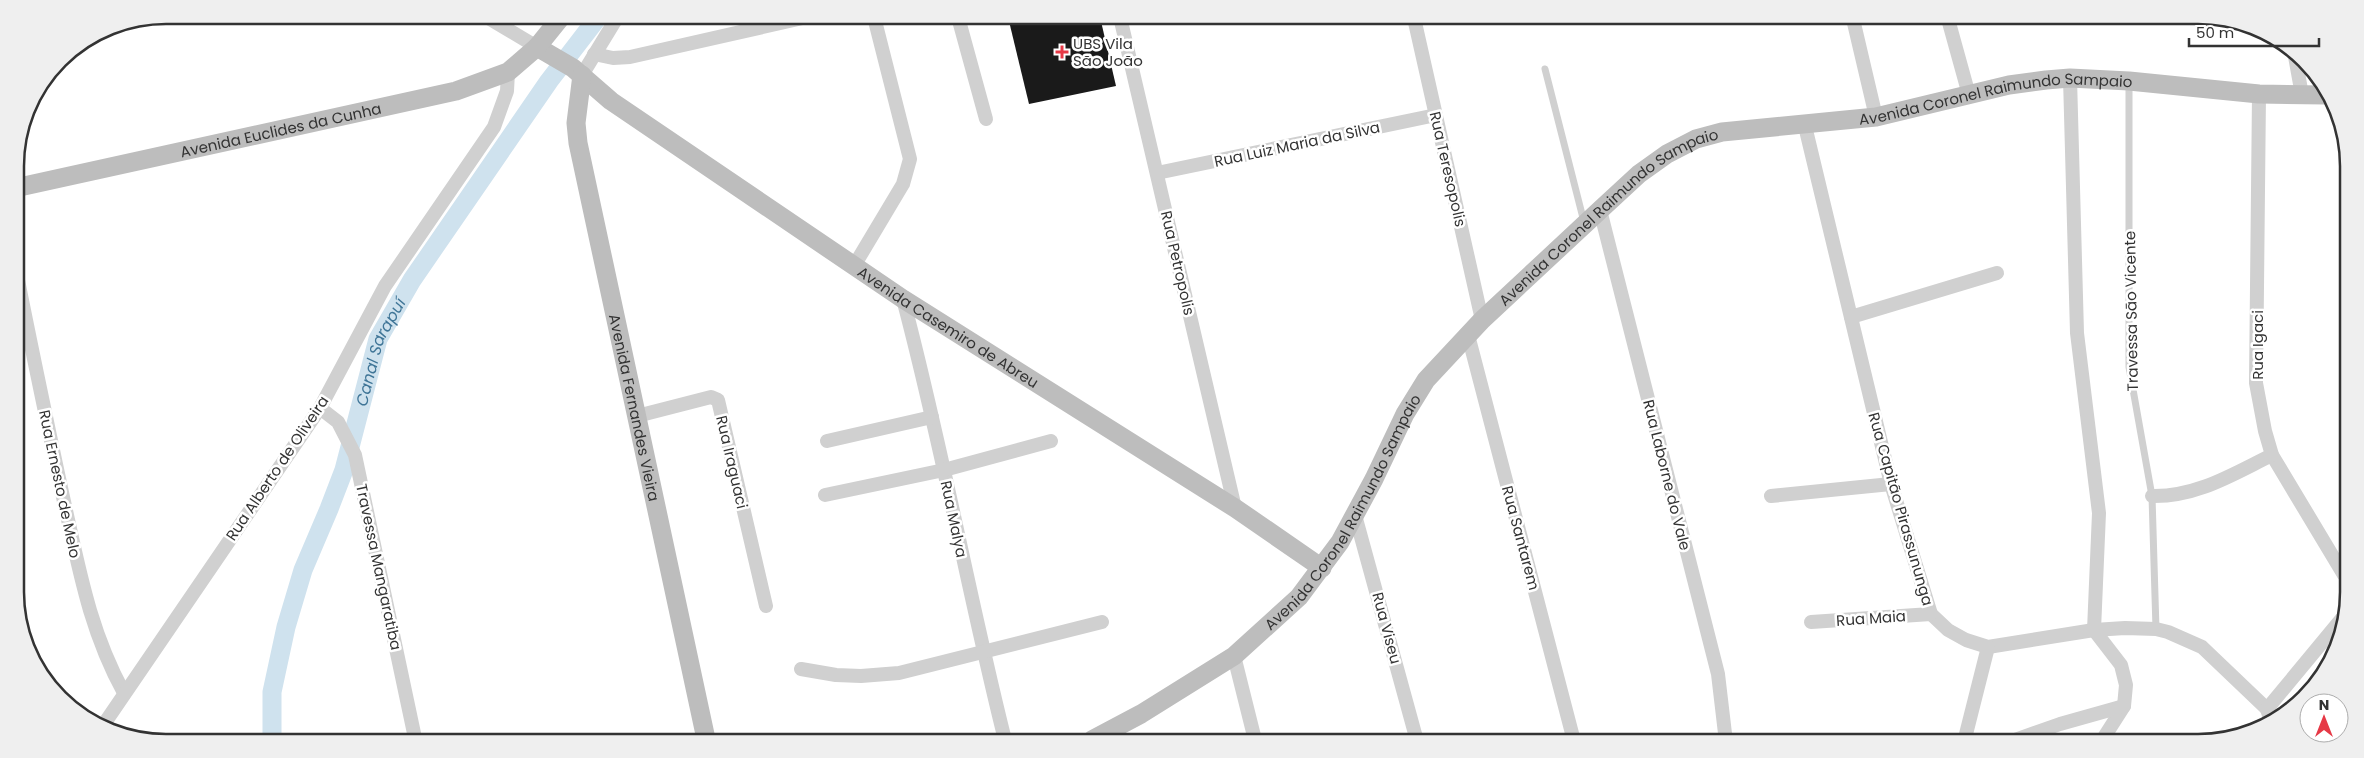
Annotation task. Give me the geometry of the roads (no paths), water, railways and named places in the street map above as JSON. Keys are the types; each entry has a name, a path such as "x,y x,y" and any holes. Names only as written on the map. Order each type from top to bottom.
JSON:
{"main road":[{"name":"Avenida Euclides da Cunha","path":"24,186 456,92 508,72 544,51 557,24"},
{"name":"Avenida Casemiro de Abreu","path":"544,51 577,72 611,101 903,299 1235,508 1322,568"},
{"name":"Avenida Fernandes Vieira","path":"577,72 576,123 578,142 705,734"},
{"name":"Avenida Coronel Raimundo Sampaio","path":"1106,734 1234,656 1299,597 1322,568 1355,515 1409,407 1426,380 1482,320 1639,174 1666,154 1696,139 1722,132 1805,126 1876,117 2009,85 2070,78 2129,81 2260,94 2321,95"}],"street":[{"path":"498,24 544,51"},
{"path":"577,72 594,54 613,24"},
{"path":"594,54 613,58 630,57 776,24"},
{"path":"854,266 903,184 910,159 876,24"},
{"path":"960,24 986,119"},
{"name":"Rua Petropolis","path":"1122,24 1235,508"},
{"name":"Rua Teresopolis","path":"1415,24 1482,320"},
{"path":"1854,24 1876,117"},
{"path":"1949,24 1969,95"},
{"path":"2296,63 2302,95"},
{"name":"Rua Alberto de Oliveira","path":"106,721 320,408 385,286 494,127 507,92 508,72"},
{"path":"2070,78 2077,333 2099,513 2094,630 2121,665 2126,685 2124,706 2106,734"},
{"name":"Rua Igaci","path":"2260,94 2256,383 2272,455 2340,568"},
{"name":"Rua Luiz Maria da Silva","path":"1157,173 1436,115"},
{"name":"Rua Capitão Pirassununga","path":"1805,126 1891,484 1931,614 1948,630 1960,637 1988,647 2094,630 2156,629 2168,632 2202,647 2268,715"},
{"name":"Rua Laborne do Vale","path":"1600,210 1718,674 1725,734"},
{"path":"1851,317 1997,273"},
{"name":"Rua Malya","path":"903,299 925,382 983,651 1004,734"},
{"name":"Rua Ernesto de Melo","path":"24,312 37,380 84,592 96,635 109,667 124,693"},
{"name":"Rua Santarem","path":"1468,335 1572,734"},
{"name":"Rua Iraguaci","path":"637,416 711,397 718,400 766,606"},
{"name":"Travessa Mangaratiba","path":"320,408 332,415 344,430 355,455 414,734"},
{"path":"827,441 932,417"},
{"path":"826,495 944,470 1051,441"},
{"path":"2152,496 2170,497 2190,493 2272,455"},
{"path":"1771,496 1891,484"},
{"name":"Rua Viseu","path":"1355,515 1415,734"},
{"name":"Rua Maia","path":"1811,622 1931,614"},
{"path":"801,669 836,675 861,676 899,673 1102,622"},
{"path":"2270,714 2335,628"},
{"path":"1966,734 1988,647"},
{"path":"1234,656 1254,734"},
{"path":"2032,734 2124,706"}],"lane":[{"path":"1545,68 1584,225"},
{"name":"Travessa Sāo Vicente","path":"2129,81 2129,366 2152,496 2156,629"}],"waterway":[{"name":"Canal Sarapuí","path":"272,734 272,692 286,627 303,570 344,470 378,339 412,280 549,81 593,24"}],"place":[{"name":"UBS Vila São João","path":"1062,52"}]}
